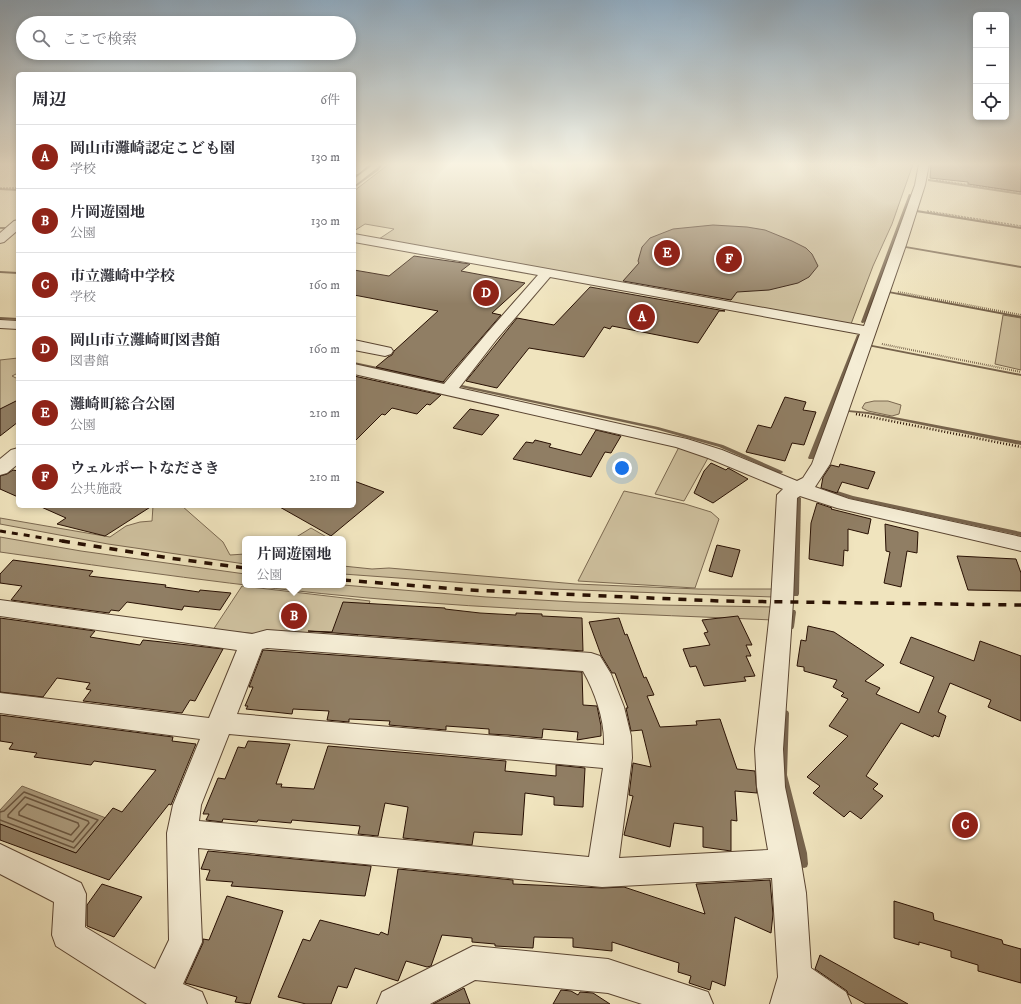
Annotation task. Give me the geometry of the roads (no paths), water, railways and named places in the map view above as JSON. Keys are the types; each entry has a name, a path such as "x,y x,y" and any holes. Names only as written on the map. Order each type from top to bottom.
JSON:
{"street":[{"path":"834,1004 791,991 790,893 786,863 771,787 769,749 782,602 787,495 810,482 821,464 911,211"},
{"path":"0,239 15,227"},
{"path":"356,238 547,273 867,336"},
{"path":"451,386 547,273"},
{"path":"0,324 16,325"},
{"path":"356,345 385,351"},
{"path":"356,369 451,386 681,442 798,488 844,504 1021,544"},
{"path":"0,469 16,456"},
{"path":"0,608 252,642 267,639 591,662 598,674 611,707 618,736 618,758 602,873"},
{"path":"0,858 70,894 68,936 175,999 186,942 182,833 187,805 252,642"},
{"path":"0,703 219,727 618,758"},
{"path":"182,833 602,873 786,863"},
{"path":"394,1004 473,963 608,976 696,1004"}],"water":[{"path":"22,786 106,818 76,853 0,824 0,810"}],"waterway":[{"path":"863,322 904,211"},
{"path":"917,211 1021,228"},
{"path":"0,228 16,228"},
{"path":"906,247 1021,267"},
{"path":"0,272 16,273"},
{"path":"889,292 1021,317"},
{"path":"0,318 16,319"},
{"path":"811,458 858,336"},
{"path":"873,346 1021,375"},
{"path":"356,363 656,428 721,446 780,472"},
{"path":"849,411 868,413 1021,443"},
{"path":"828,490 852,497 1021,534"},
{"path":"796,594 798,498"},
{"path":"791,627 793,612"},
{"path":"785,713 783,775 803,853 804,864"}],"railway":[{"path":"0,531 68,542"},
{"path":"62,541 242,568"},
{"path":"346,580 470,590 719,601 1021,605"}],"place":[{"name":"灘崎町総合公園","path":"667,253"},
{"name":"ウェルポートなださき","path":"729,259"},
{"name":"岡山市立灘崎町図書館","path":"486,293"},
{"name":"岡山市灘崎認定こども園","path":"642,317"},
{"name":"片岡遊園地","path":"294,616"},
{"name":"市立灘崎中学校","path":"965,825"}]}
